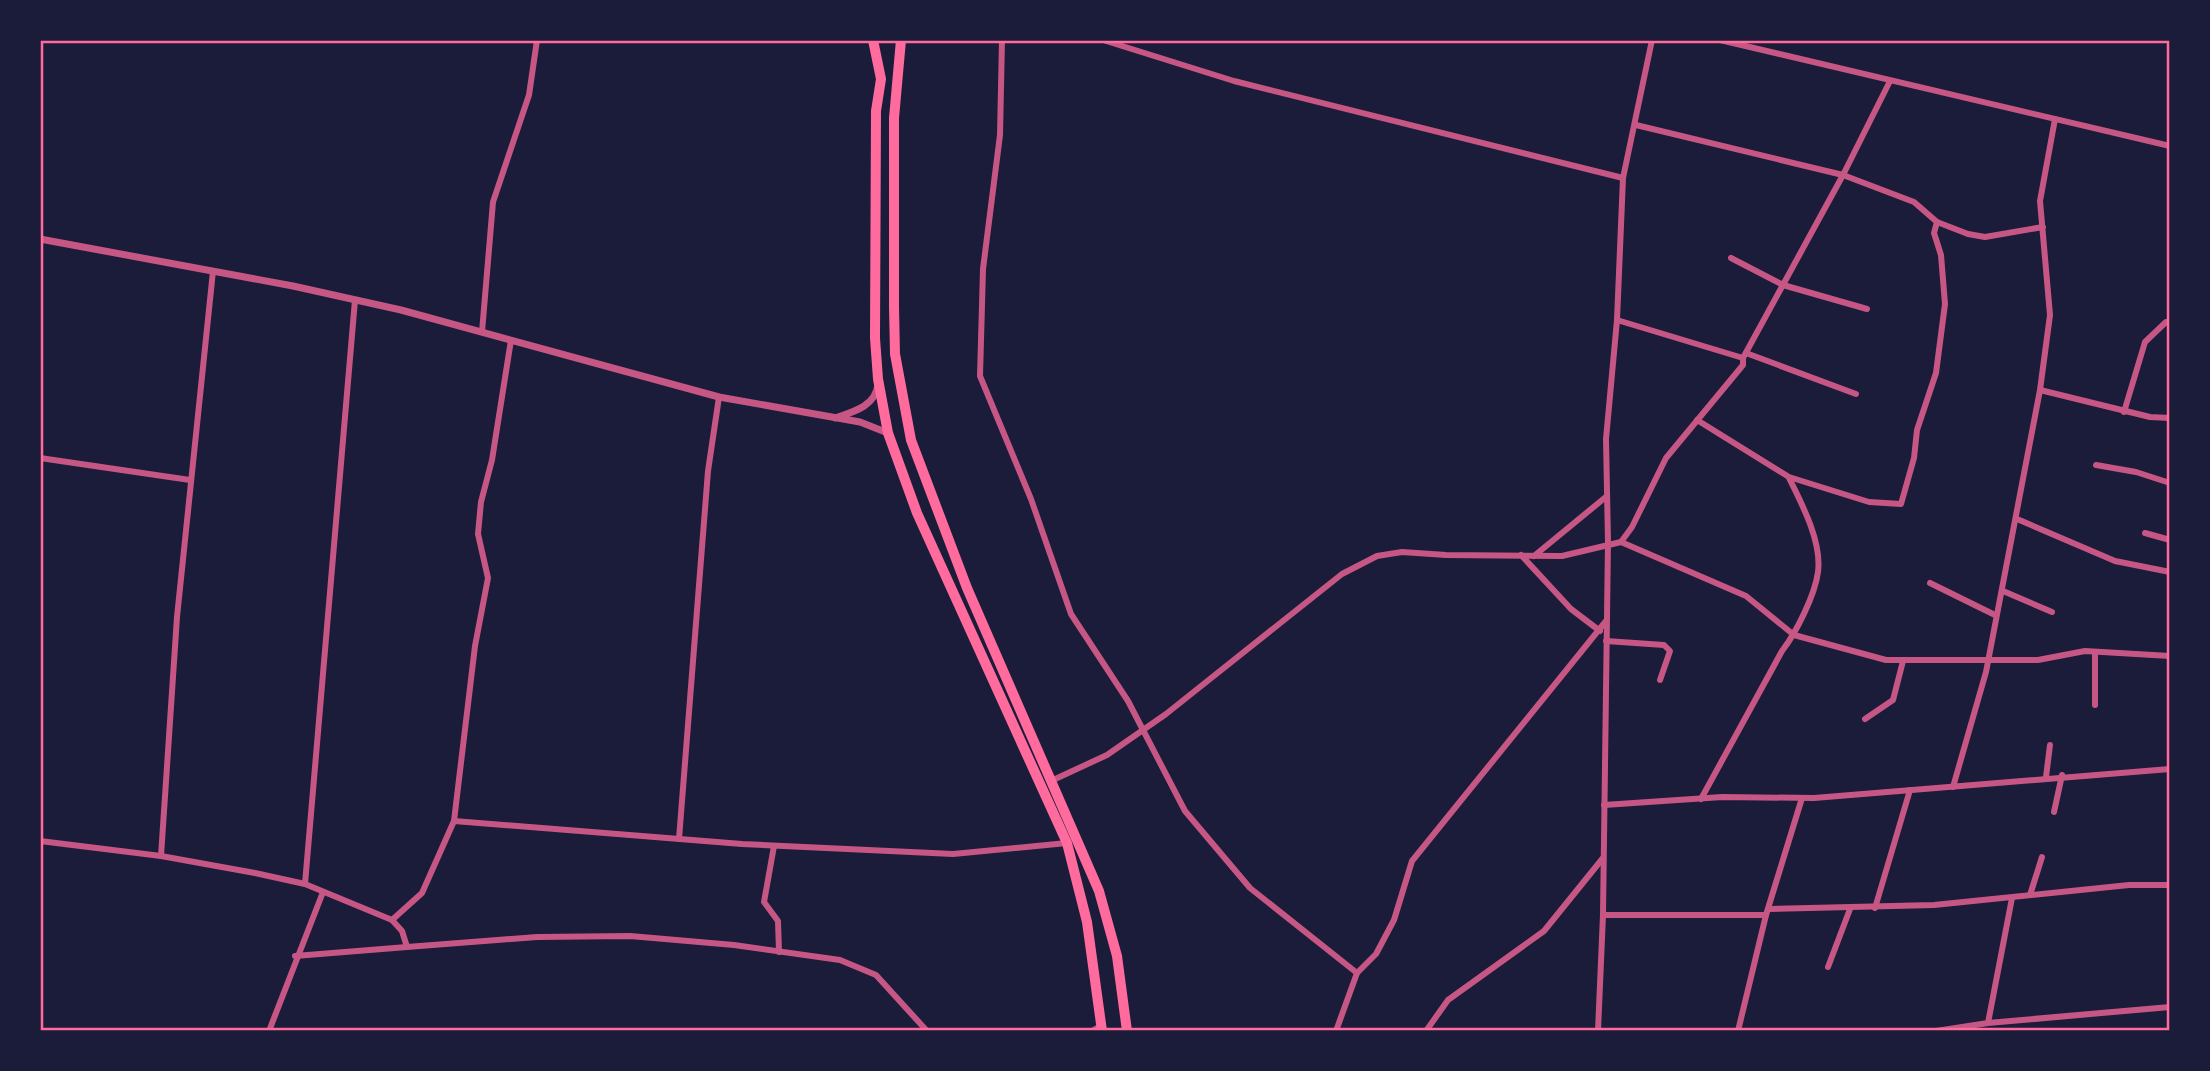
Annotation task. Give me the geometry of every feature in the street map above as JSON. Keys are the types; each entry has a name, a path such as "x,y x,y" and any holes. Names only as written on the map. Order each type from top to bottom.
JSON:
{"highway":[{"path":"873,40 881,79 876,124 878,379 888,433 917,513 1066,843 1087,922 1102,1028"},
{"path":"901,40 894,118 893,271 895,354 908,428 936,512 1053,780 1110,923 1124,989 1127,1031"}],"street":[{"path":"482,332 493,202 522,120 537,40"},
{"path":"1002,40 1000,135 983,269 981,376 1031,499 1070,614 1144,730 1185,811 1250,888 1357,973"},
{"path":"1103,40 1234,81 1623,178"},
{"path":"1598,1031 1603,915 1608,542 1605,439 1617,320 1623,178 1652,40"},
{"path":"1720,40 2170,146"},
{"path":"1621,541 1632,527 1666,458 1743,365 1745,355 1843,175 1890,80"},
{"path":"1953,787 2003,591 2017,519 2017,501 2040,390 2050,315 2040,201 2055,119"},
{"path":"1636,125 1843,175 1914,202 1937,222 1985,237 2043,227"},
{"path":"1697,420 1789,477 1869,502 1902,504 1914,458 1917,430 1936,373 1945,304 1941,255 1934,233 1937,222"},
{"path":"40,239 355,300 719,397 860,422 888,433"},
{"path":"1731,258 1783,285 1867,309"},
{"path":"161,856 177,617 213,271"},
{"path":"305,884 355,300"},
{"path":"1617,320 1745,355 1856,394"},
{"path":"2124,412 2145,342 2166,322 2170,323"},
{"path":"392,920 422,893 454,821 475,646 488,578 478,534 481,502 492,460 510,340"},
{"path":"835,418 868,404 877,391 878,379"},
{"path":"2040,390 2124,412 2170,418"},
{"path":"679,839 708,471 719,397"},
{"path":"40,458 190,480"},
{"path":"2096,465 2136,472 2170,483"},
{"path":"1701,799 1782,651 1794,635 1818,571 1811,532 1789,477"},
{"path":"1534,556 1607,496"},
{"path":"2017,519 2115,561 2170,572"},
{"path":"2145,533 2170,540"},
{"path":"1053,780 1107,755 1144,730 1361,562 1402,552 1562,556 1608,542 1621,541 1746,596 1794,635 1886,660 2038,660 2095,652 2170,656"},
{"path":"1521,555 1571,609 1598,631 1606,632"},
{"path":"1930,583 1995,615"},
{"path":"2003,591 2052,612"},
{"path":"1336,1031 1357,973 1376,954 1394,920 1412,861 1607,620"},
{"path":"1606,641 1664,645 1670,651 1660,680"},
{"path":"2095,652 2095,705"},
{"path":"1865,719 1893,700 1903,661"},
{"path":"2046,777 2050,745"},
{"path":"1604,805 1701,799 1802,798 1953,787 2062,775 2170,769"},
{"path":"2054,812 2062,775"},
{"path":"1875,908 1910,790"},
{"path":"1738,1031 1768,912 1802,798"},
{"path":"454,821 774,846 953,855 1066,843"},
{"path":"40,841 161,856 305,884 392,920 402,932 407,947"},
{"path":"774,846 764,902 778,921 779,952"},
{"path":"2030,895 2042,857"},
{"path":"1426,1031 1448,1000 1544,931 1603,858"},
{"path":"1603,915 1875,908 2170,884"},
{"path":"269,1031 295,957 323,891"},
{"path":"1988,1023 2012,898"},
{"path":"1828,967 1850,909"},
{"path":"295,957 537,937 629,936 779,952 860,966 876,975 927,1031"},
{"path":"1936,1031 1988,1023 2170,1007"},
{"path":"1092,1031 1102,1028"}]}
